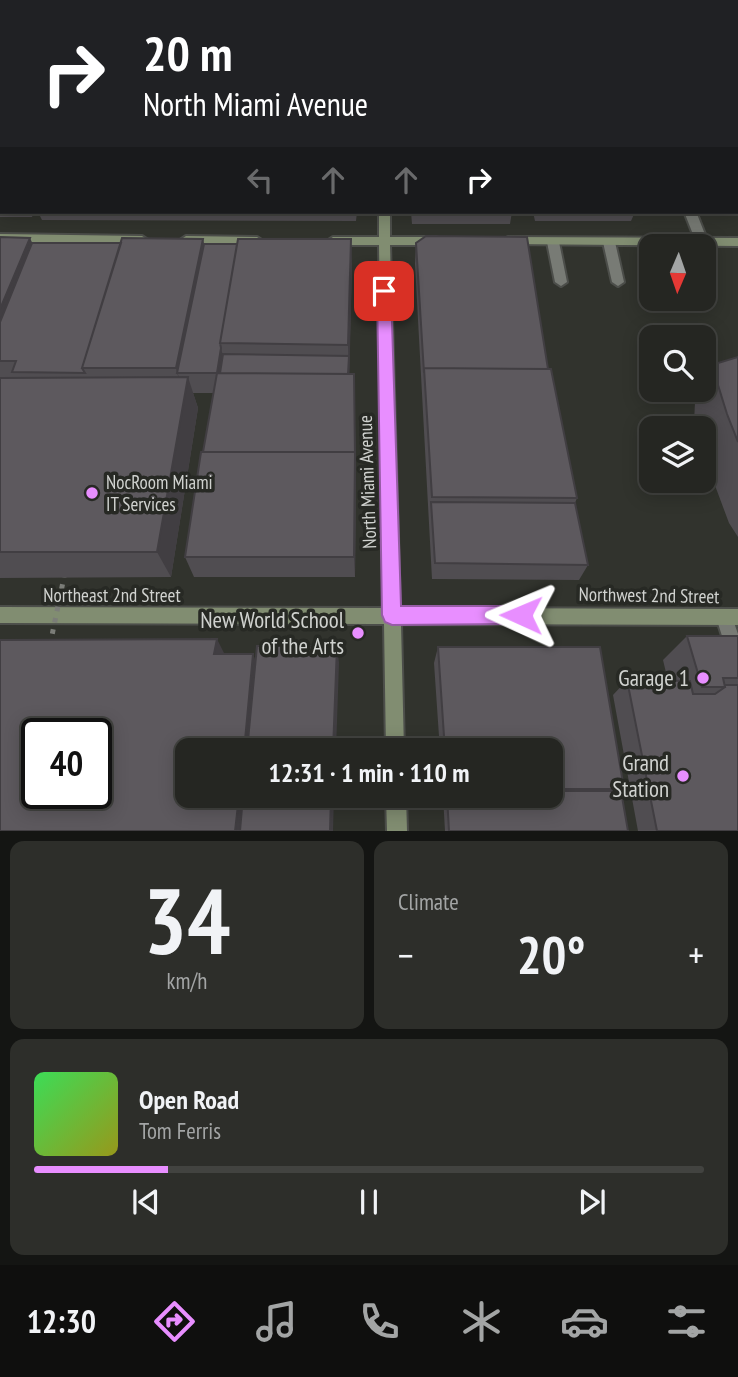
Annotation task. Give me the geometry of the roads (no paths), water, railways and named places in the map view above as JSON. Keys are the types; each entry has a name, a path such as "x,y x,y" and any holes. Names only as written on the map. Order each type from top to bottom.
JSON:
{"main road":[{"name":"North Miami Avenue","path":"384,214 395,738"},
{"path":"0,238 152,240"},
{"path":"179,240 275,241"},
{"path":"317,241 448,241"},
{"path":"498,241 639,243"},
{"path":"716,242 738,243"},
{"name":"Northeast 2nd Street","path":"0,615 392,615"},
{"name":"Northwest 2nd Street","path":"392,615 731,617"},
{"path":"396,808 397,831"}],"lane":[{"path":"691,214 699,234"},
{"path":"553,242 561,282"},
{"path":"609,242 618,282"},
{"path":"731,617 738,660"}],"place":[{"name":"NocRoom Miami IT Services","path":"92,493"},
{"name":"New World School of the Arts","path":"358,633"},
{"name":"Garage 1","path":"703,678"},
{"name":"Grand Station","path":"683,776"}]}
